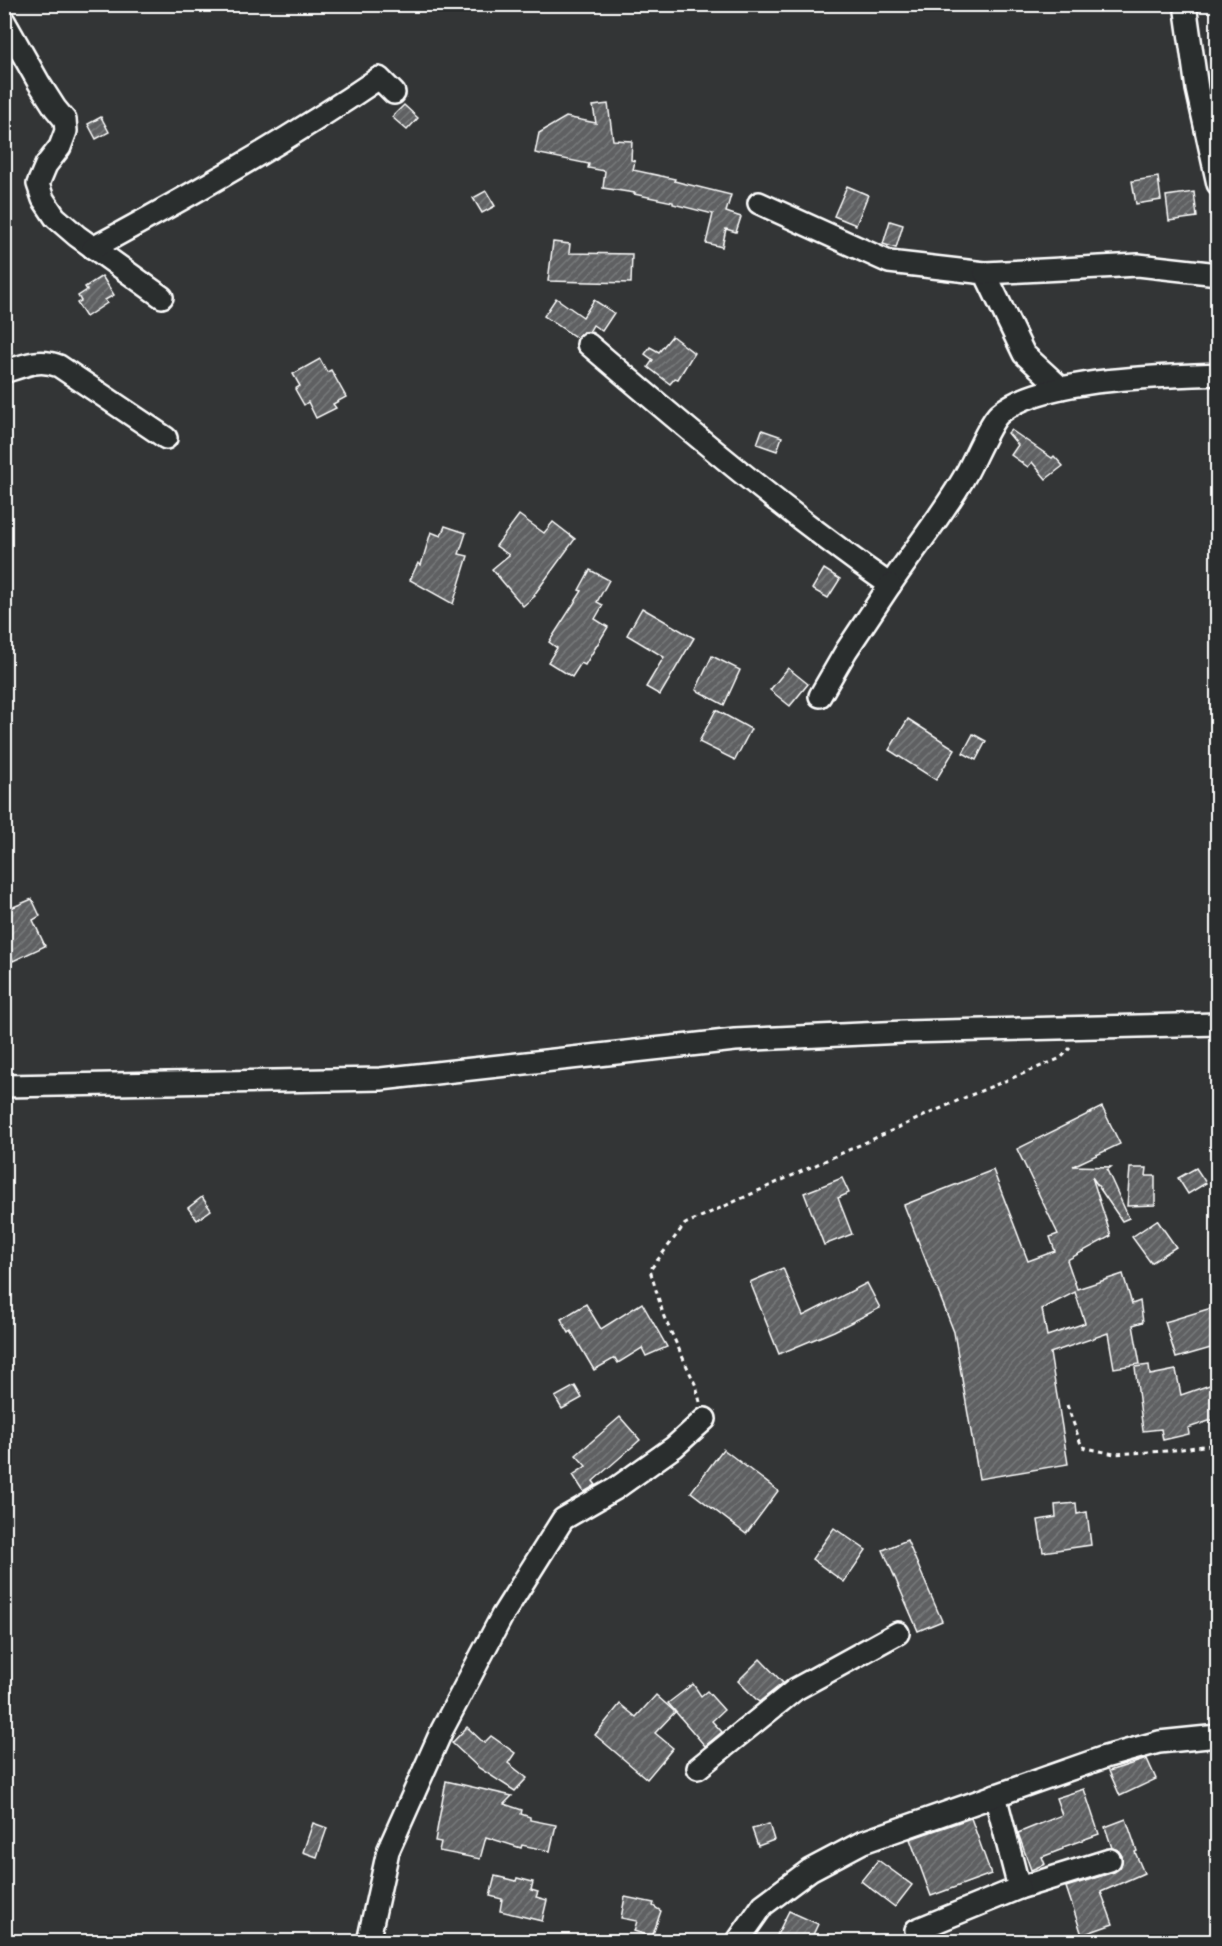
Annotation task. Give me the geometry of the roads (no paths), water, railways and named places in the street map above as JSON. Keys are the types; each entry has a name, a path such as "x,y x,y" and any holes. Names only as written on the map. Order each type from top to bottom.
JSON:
{"street":[{"path":"1185,4 1197,90 1218,184"},
{"path":"4,21 39,83 65,120 66,131 60,147 46,165 38,184 43,199 54,217 162,297"},
{"path":"93,248 253,159 325,115 379,78 394,93"},
{"path":"759,202 889,262 985,273 1138,265 1218,274"},
{"path":"985,273 1024,354 1061,388"},
{"path":"588,344 690,431 849,556 891,585"},
{"path":"4,372 34,362 48,361 59,366 166,438"},
{"path":"820,696 846,651 964,477 998,415 1027,398 1061,388 1118,380 1218,374"},
{"path":"4,1086 381,1079 735,1040 1218,1024"},
{"path":"368,1941 388,1851 442,1730 502,1616 563,1520 615,1489 674,1447 705,1419"},
{"path":"698,1768 796,1689 898,1633"},
{"path":"737,1941 763,1905 810,1870 863,1842 1106,1757 1159,1742 1218,1736"},
{"path":"995,1795 1019,1888"},
{"path":"916,1930 1019,1888 1110,1860"}]}
